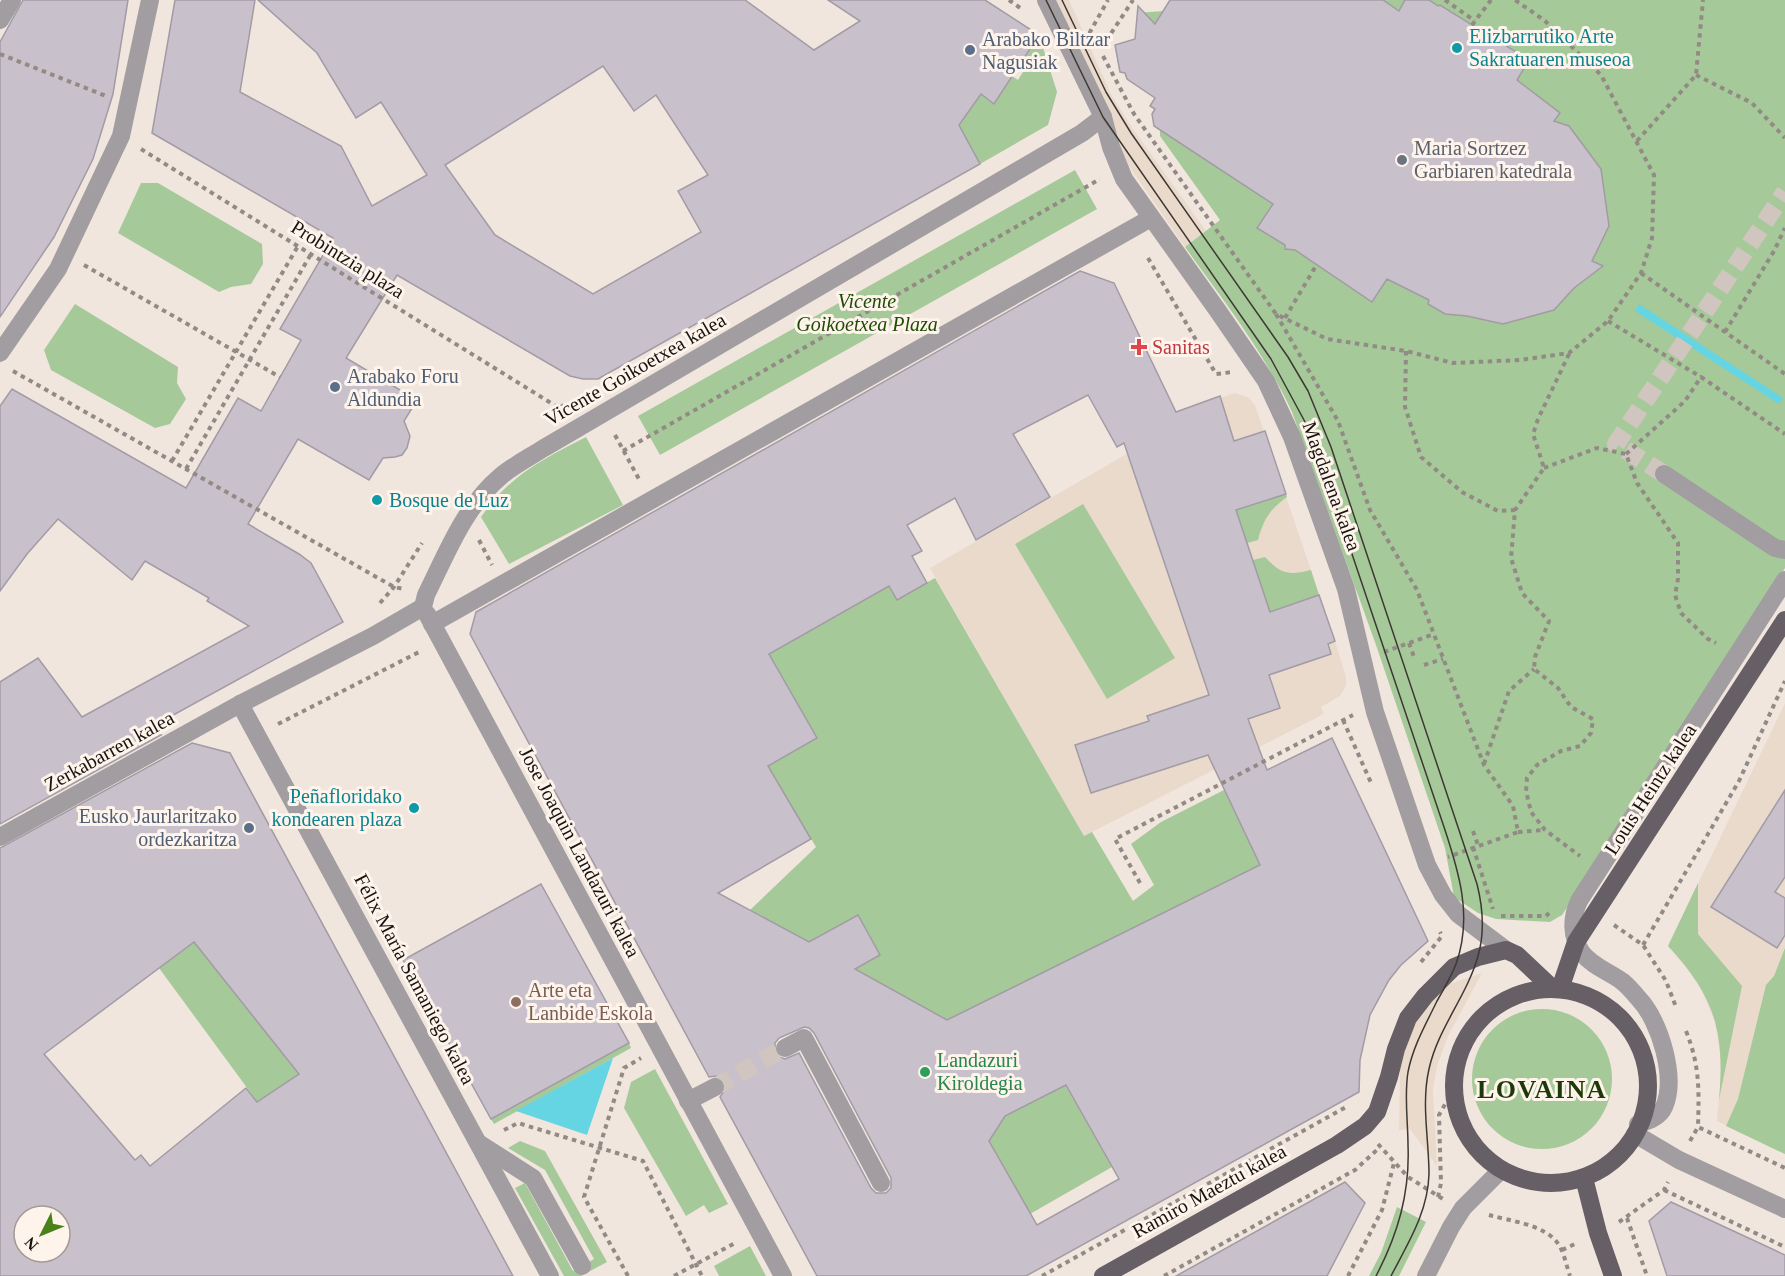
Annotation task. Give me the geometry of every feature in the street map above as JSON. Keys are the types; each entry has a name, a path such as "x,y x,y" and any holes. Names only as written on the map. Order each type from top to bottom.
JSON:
{"main road":[{"name":"Louis Heintz kalea","path":"1555,986 1576,942 1785,620"},
{"name":"Magdalena kalea","path":"1506,950 1517,955 1555,986"},
{"name":"Ramiro Maeztu kalea","path":"1103,1276 1337,1145 1365,1126 1377,1112 1408,1018 1425,996 1454,968 1478,957 1506,950"},
{"path":"1555,986 1583,992 1603,1002 1624,1021 1639,1045 1647,1072 1646,1100 1636,1129 1621,1152 1604,1167 1584,1178 1555,1184 1527,1182 1500,1171 1473,1149 1463,1133 1458,1114 1456,1085 1457,1065 1466,1039 1477,1021 1494,1007 1555,986"},
{"path":"1584,1178 1598,1233 1613,1276"}],"street":[{"path":"0,20 12,0"},
{"path":"0,352 58,269 125,121 150,0"},
{"name":"Magdalena kalea","path":"1046,0 1103,117 1111,147 1124,179 1266,381 1292,437 1346,589 1375,712 1427,865 1443,895 1458,914 1506,950"},
{"name":"Vicente Goikoetxea kalea","path":"423,607 426,595 462,521 480,496 502,475 1082,133 1103,117"},
{"path":"432,624 1151,218"},
{"path":"1664,474 1780,549 1785,564"},
{"path":"1785,580 1579,901 1572,923 1576,942 1583,954 1624,983 1642,1002 1664,1046 1668,1087 1664,1108 1653,1119 1636,1129 1679,1160 1785,1209"},
{"path":"240,704 373,636 423,607"},
{"name":"Jose Joaquin Landazuri kalea","path":"423,607 783,1276"},
{"name":"Zerkabarren kalea","path":"0,837 240,704"},
{"name":"Félix María Samaniego kalea","path":"240,704 550,1276"},
{"path":"785,1048 804,1038 880,1184"},
{"path":"688,1101 715,1087"},
{"path":"477,1142 533,1178 582,1266"},
{"path":"1426,1276 1463,1208 1500,1171"}],"path":[{"path":"1009,0 1028,12"},
{"path":"1097,44 1110,35 1133,0"},
{"path":"1445,0 1474,23 1491,0"},
{"path":"1515,0 1544,20 1600,75 1654,175 1652,238 1641,273 1608,321 1569,353 1538,419 1533,434 1544,468"},
{"path":"1637,141 1696,75 1703,0"},
{"path":"1106,1 1090,32 1134,114 1276,314 1338,421 1370,510 1417,590 1484,765 1513,806 1518,832"},
{"name":"Probintzia plaza","path":"0,54 112,98 119,104 125,121 298,246 559,408 549,414"},
{"path":"1696,75 1752,104 1785,138"},
{"path":"623,451 1104,176"},
{"path":"1725,332 1774,251 1785,228"},
{"path":"1131,229 1216,374 1241,371"},
{"path":"172,461 298,246"},
{"path":"186,469 311,254"},
{"path":"65,255 280,376"},
{"path":"1285,318 1317,264"},
{"path":"1641,273 1785,374"},
{"path":"1276,314 1326,339 1406,351 1453,363 1521,360 1569,353"},
{"path":"1608,321 1701,377 1785,434"},
{"path":"1406,351 1405,407 1421,456 1462,492 1498,511 1515,510"},
{"path":"10,370 394,587"},
{"path":"1626,454 1685,401 1701,377"},
{"path":"603,414 651,500"},
{"path":"1484,765 1509,691 1534,669 1535,657 1549,621 1522,593 1511,558 1515,510 1544,468 1597,448 1626,454"},
{"path":"1626,454 1636,483 1678,543 1678,579 1675,595 1681,613 1708,639 1723,647"},
{"path":"376,606 394,587 425,537"},
{"path":"1375,654 1434,634"},
{"path":"272,727 441,641"},
{"path":"1409,643 1415,660"},
{"path":"1424,665 1443,659"},
{"path":"1534,669 1558,688 1571,707 1593,719 1591,733 1580,746 1561,751 1537,765 1527,778 1526,791 1531,812 1545,830 1587,861"},
{"path":"1679,1013 1666,981 1643,945 1739,781 1785,681"},
{"path":"1140,883 1115,839 1364,710"},
{"path":"1545,830 1518,832 1473,847 1491,907 1500,916 1546,916 1553,908"},
{"path":"1473,831 1478,845"},
{"path":"1570,1276 1562,1250 1627,1218 1664,1190 1698,1127 1700,1080 1692,1046 1683,1024"},
{"path":"628,1276 584,1197 624,1068 659,1047"},
{"path":"1436,1206 1441,1183 1439,1115 1456,1085"},
{"path":"1042,1276 1349,1105"},
{"path":"496,1134 518,1123 643,1161 702,1276"},
{"path":"1698,1127 1785,1168"},
{"path":"1164,1276 1355,1170 1381,1147"},
{"path":"1348,1276 1383,1210 1395,1162"},
{"path":"1664,1190 1785,1247"},
{"path":"1627,1218 1647,1276"},
{"path":"674,1276 758,1230"}],"shaded area":[{"path":"1039,0 1069,0 1112,96 1206,231 1185,247 1115,146"},
{"path":"1235,393 1248,397 1255,405 1335,641 1346,677 1346,686 1340,696 1321,707 1324,714 1084,836 930,568 1130,452 1176,412"},
{"path":"1785,703 1785,1154 1717,1121 1722,1066 1715,1022 1697,980 1668,946"},
{"path":"1482,973 1448,1036 1437,1066 1433,1090 1437,1166 1410,1129 1399,1130 1400,1068 1411,1032 1423,1011 1443,986"}],"green space":[{"path":"1170,0 1785,0 1785,568 1591,873 1562,915 1550,922 1496,919 1478,913 1454,897 1445,848 1376,645 1292,412 1256,347 1185,247 1220,220 1160,136 1153,113 1155,109 1150,106 1155,98 1127,79 1120,63 1117,62 1118,54 1115,46 1135,44 1139,22 1137,13 1163,11"},
{"path":"1039,35 1057,92 1048,125 980,164 873,60 981,94 994,103 1012,76 1018,80 1026,67 1021,64"},
{"name":"Vicente Goikoetxea Plaza","path":"1075,170 1097,209 660,455 638,416"},
{"path":"141,183 158,183 262,244 263,264 251,284 231,287 219,292 118,233"},
{"path":"75,304 178,367 177,383 186,399 170,424 155,428 51,370 44,350"},
{"path":"586,437 623,505 509,564 481,517 492,502 516,479 542,461"},
{"path":"1286,494 1287,497 1268,516 1258,540 1247,543 1233,501 1248,506"},
{"path":"1083,504 1175,658 1107,699 1015,544"},
{"path":"1265,557 1285,572 1296,573 1311,570 1319,595 1270,612 1253,560"},
{"path":"935,578 1084,836 1092,832 1133,901 1154,885 1131,844 1161,822 1224,790 1260,865 947,1020 750,910 816,847 768,766 817,738 769,654 889,586 897,599","holes":["858,915 880,955 857,968 834,928"]},
{"path":"1698,883 1698,934 1742,986 1719,1100 1720,1054 1713,1016 1697,982 1668,946"},
{"path":"165,904 299,1074 264,1111 159,968"},
{"path":"1785,948 1785,1154 1726,1126 1738,1099 1766,985 1774,976"},
{"path":"1542,1009 1569,1015 1581,1021 1591,1030 1600,1040 1606,1052 1612,1079 1606,1106 1600,1118 1591,1128 1581,1137 1569,1143 1542,1149 1515,1143 1503,1137 1493,1128 1484,1118 1478,1106 1472,1079 1478,1052 1484,1040 1493,1030 1503,1021 1515,1015"},
{"path":"629,1043 631,1048 494,1124 491,1119"},
{"path":"655,1069 728,1204 709,1213 704,1205 686,1216 624,1108 631,1082"},
{"path":"1066,1085 1112,1167 1030,1214 989,1141 1005,1116"},
{"path":"520,1141 545,1151 607,1262 581,1276 564,1276 515,1188 525,1183 573,1271 594,1259 545,1170 508,1148"},
{"path":"1397,1207 1426,1222 1399,1276 1369,1276 1381,1253"},
{"path":"750,1246 766,1276 719,1276 714,1266"}],"water":[{"path":"1639,304 1783,398 1779,404 1635,311"},
{"path":"613,1058 587,1135 516,1111"}],"building":[{"path":"23,0 128,0 113,94 93,159 54,237 0,317 0,42"},
{"path":"175,0 255,0 240,92 341,146 372,206 427,175 381,102 356,118 317,53 258,0 745,0 814,50 860,21 828,0 985,0 1039,35 994,104 981,94 959,125 980,164 598,379 570,376 397,275 346,358 417,400 404,421 410,436 407,448 402,455 383,458 369,480 298,439 248,524 311,563 343,622 144,731 161,735 0,824 0,682 38,658 82,717 249,626 207,601 209,598 145,561 132,580 58,519 27,554 0,591 0,406 12,389 186,488 238,398 261,411 301,340 280,329 333,238 152,133","holes":["603,66 634,111 656,95 708,175 678,191 701,232 593,294 495,235 445,165"]},
{"name":"Maria Sortzez Garbiaren katedrala","path":"1170,0 1383,0 1399,11 1405,0 1429,0 1440,5 1529,60 1517,80 1560,113 1554,121 1569,126 1601,169 1609,226 1592,261 1603,266 1574,288 1554,310 1503,324 1445,314 1428,304 1429,300 1387,279 1372,302 1295,250 1285,249 1285,245 1257,228 1273,204 1154,126 1152,114 1155,109 1150,106 1155,98 1127,79 1125,73 1120,72 1115,45 1135,39 1138,6 1155,24"},
{"path":"1080,271 1114,283 1176,412 1220,396 1234,441 1265,431 1286,494 1236,510 1270,612 1319,595 1335,641 1328,644 1331,654 1269,675 1280,708 1248,719 1267,770 1332,738 1428,941 1401,965 1389,980 1370,1015 1360,1060 1359,1092 1026,1276 817,1276 720,1097 726,1088 725,1081 716,1076 709,1077 470,634 476,612","holes":["1088,395 1117,447 1124,443 1209,695 1147,716 1149,721 1075,745 1091,793 1208,755 1260,865 947,1020 855,969 880,955 858,915 809,942 718,893 811,839 768,766 817,738 769,654 889,586 897,600 927,583 912,556 922,551 907,525 955,498 976,540 1050,497 1013,434","804,1027 814,1033 891,1178 891,1188 886,1193 876,1193 871,1188 799,1053 785,1059 775,1053 775,1043 779,1038","1066,1085 1119,1179 1037,1225 989,1141 1005,1116"]},
{"path":"192,743 230,753 513,1276 0,1276 0,848","holes":["194,942 299,1074 257,1102 246,1088 150,1166 141,1155 135,1160 44,1054"]},
{"path":"1785,790 1785,877 1775,892 1785,898 1785,935 1777,948 1711,907"},
{"name":"Arte eta Lanbide Eskola","path":"541,884 629,1043 491,1119 403,960"},
{"path":"1345,1182 1365,1203 1327,1276 1176,1276"},
{"path":"1671,1202 1785,1255 1785,1276 1667,1276 1649,1221"}],"tunnel":[{"path":"1664,474 1616,444 1785,192"},
{"path":"715,1087 785,1048"}],"tram line":[{"path":"1046,0 1103,117 1271,359 1304,420 1321,462 1455,861 1464,912 1461,946 1454,969 1420,1035 1410,1062 1406,1090 1408,1163 1405,1196 1391,1245 1376,1276"},
{"path":"1062,0 1106,92 1131,133 1288,357 1308,391 1331,447 1477,884 1482,920 1482,938 1478,956 1467,985 1439,1040 1429,1069 1425,1108 1428,1188 1416,1227 1391,1276"}],"place":[{"name":"Elizbarrutiko Arte Sakratuaren museoa","path":"1457,48"},
{"name":"Arabako Biltzar Nagusiak","path":"970,50"},
{"name":"Maria Sortzez Garbiaren katedrala","path":"1402,160"},
{"name":"Sanitas","path":"1139,347"},
{"name":"Arabako Foru Aldundia","path":"335,387"},
{"name":"Bosque de Luz","path":"377,500"},
{"name":"Peñafloridako kondearen plaza","path":"414,808"},
{"name":"Eusko Jaurlaritzako ordezkaritza","path":"249,828"},
{"name":"Arte eta Lanbide Eskola","path":"516,1002"},
{"name":"Landazuri Kiroldegia","path":"925,1072"}],"district":[{"name":"LOVAINA","path":"1542,1089"}]}
